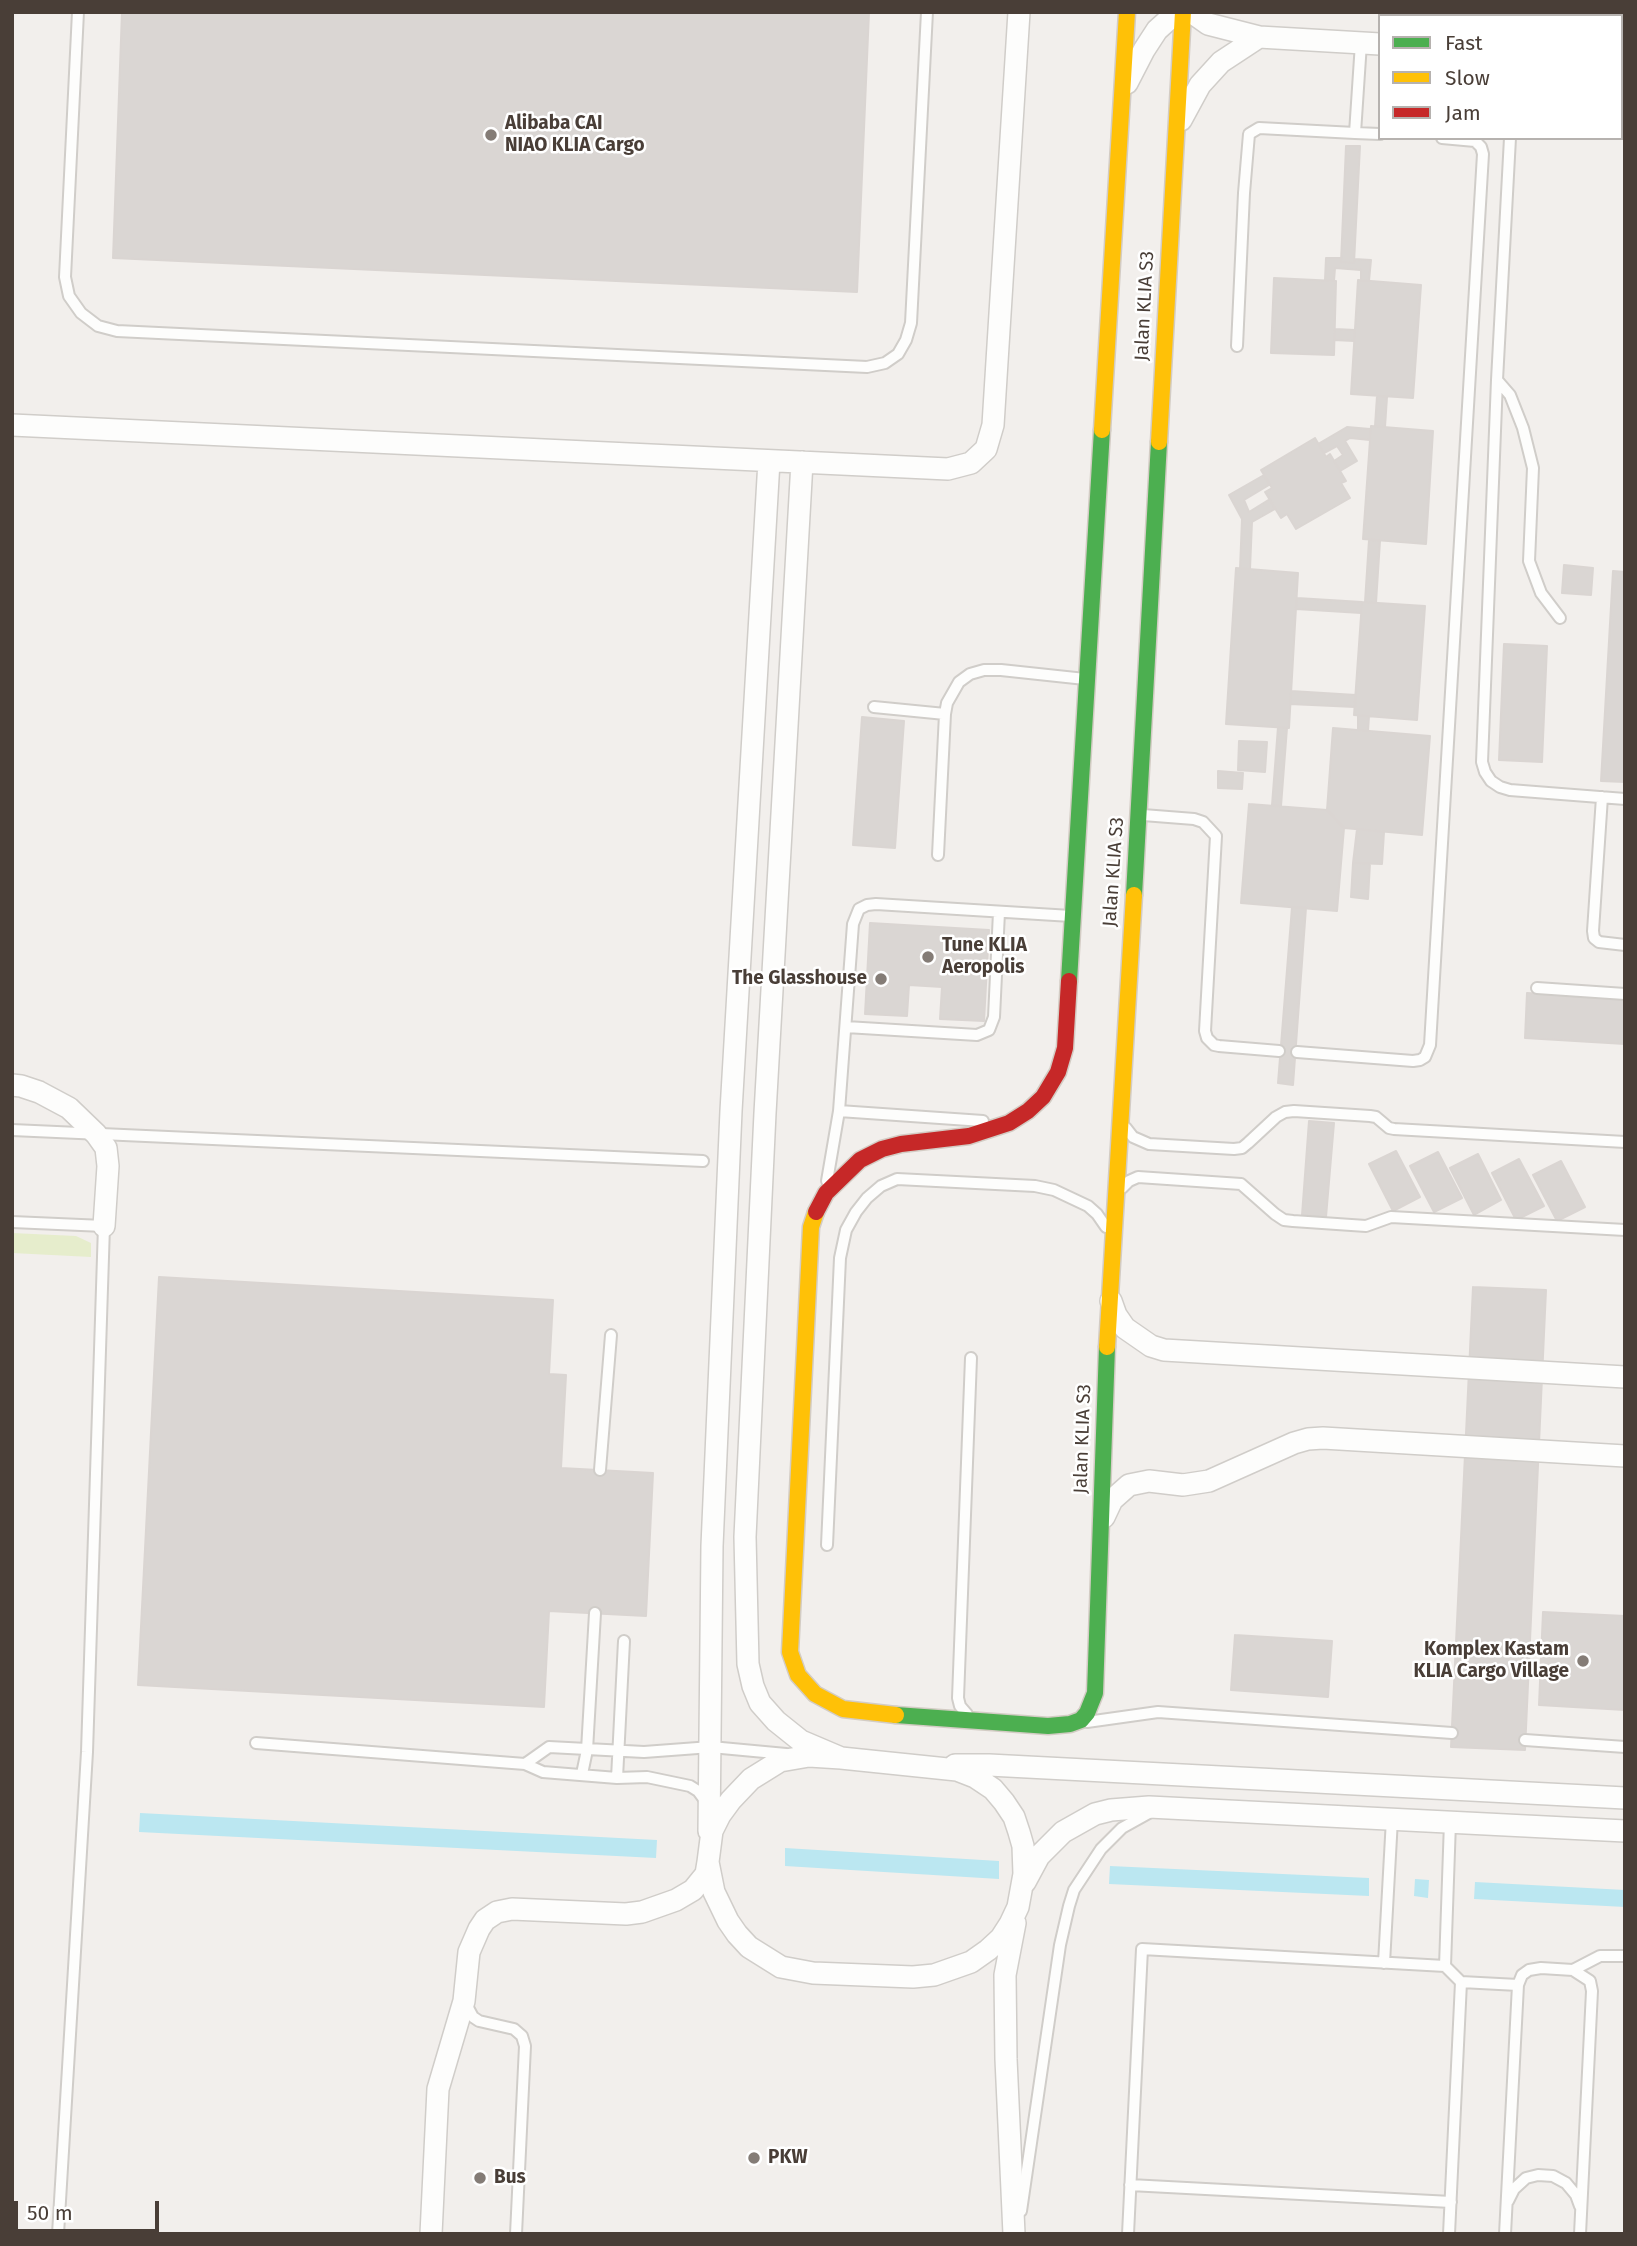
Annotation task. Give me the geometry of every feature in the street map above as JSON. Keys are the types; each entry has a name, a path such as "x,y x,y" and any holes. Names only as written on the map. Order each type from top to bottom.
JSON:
{"street":[{"path":"12,425 948,469 971,463 986,449 993,425 1019,12"},
{"name":"Jalan KLIA S3","path":"826,1193 860,1160 881,1149 969,1136 1009,1123 1043,1097 1058,1072 1065,1048 1127,12"},
{"path":"1123,92 1157,30 1177,12"},
{"name":"Jalan KLIA S3","path":"1070,1724 1081,1720 1087,1713 1095,1693 1109,1296 1139,815 1183,12"},
{"path":"1191,12 1208,24 1259,37 1370,44"},
{"path":"1176,131 1200,85 1221,62 1259,37"},
{"path":"769,461 731,1111 712,1546 708,1854 714,1892 724,1914 737,1934 750,1947 781,1967 805,1972 913,1977 951,1970 971,1962 988,1950 1001,1938 1039,1856 1050,1843 1077,1822 1111,1810 1175,1808 1625,1831"},
{"path":"802,462 745,1524 748,1664 760,1703 776,1721 801,1741 841,1758"},
{"path":"12,1085 54,1099 69,1108 96,1134 106,1148 108,1166 104,1226"},
{"path":"826,1193 811,1227 810,1244 790,1639 793,1664 798,1675 815,1694 843,1709 858,1712 1048,1726 1070,1724"},
{"path":"1109,1296 1116,1315 1125,1328 1151,1346 1164,1350 1625,1377"},
{"path":"1100,1531 1112,1500 1129,1485 1149,1481 1183,1485 1209,1481 1308,1439 1625,1456"},
{"path":"431,2234 438,2089 464,2001 469,1952 478,1929 485,1920 497,1912 525,1908 625,1914 642,1912 676,1900 693,1891 706,1874 712,1830 731,1800 751,1779 780,1761 808,1756 957,1770 975,1777 993,1789 1014,1816 1023,1846 1024,1874 1005,1975 1006,2059 1016,2234"},
{"path":"935,1766 989,1765 1625,1798"}],"lane":[{"path":"78,12 65,277 69,296 81,313 98,326 117,331 867,367 885,363 898,354 906,341 911,323 928,12"},
{"path":"1355,133 1370,44"},
{"path":"1237,346 1249,134 1259,128 1378,134"},
{"path":"1297,1052 1413,1061 1425,1057 1430,1045 1483,154 1475,141 1464,140"},
{"path":"1510,140 1497,380 1482,762 1491,781 1510,790 1625,799"},
{"path":"1497,380 1510,395 1524,428 1533,468 1530,561 1541,593 1560,618"},
{"path":"938,855 945,714 947,703 959,682 970,674 984,670 1088,680"},
{"path":"874,707 945,714"},
{"path":"1602,797 1593,931 1599,942 1625,946"},
{"path":"1139,815 1194,819 1203,822 1216,836 1205,1031 1207,1038 1219,1046 1279,1051"},
{"path":"826,1193 839,1111 852,925 859,909 876,904 1074,917"},
{"path":"846,1027 977,1035 989,1030 994,1017 999,912"},
{"path":"1537,988 1625,994"},
{"path":"839,1111 1009,1123"},
{"path":"1120,1113 1133,1137 1149,1144 1242,1148 1276,1117 1294,1111 1370,1116 1394,1129 1625,1143"},
{"path":"12,1130 703,1161"},
{"path":"1115,1200 1129,1181 1138,1177 1159,1178 1241,1184 1284,1220 1366,1226 1391,1217 1625,1230"},
{"path":"827,1545 840,1258 846,1230 867,1198 881,1186 897,1179 1023,1185 1055,1190 1072,1197 1097,1214 1105,1225 1112,1254"},
{"path":"12,1222 104,1226 88,1752 58,2234"},
{"path":"600,1470 611,1335"},
{"path":"971,1358 958,1698 965,1712 982,1721"},
{"path":"582,1774 587,1750 595,1613"},
{"path":"617,1778 624,1641"},
{"path":"1070,1724 1158,1712 1452,1733"},
{"path":"1525,1740 1625,1747"},
{"path":"256,1743 525,1764 543,1772 617,1778 647,1777 690,1786 705,1798 709,1808"},
{"path":"525,1764 549,1747 619,1752 711,1747 808,1756"},
{"path":"1016,2234 1060,1945 1074,1890 1101,1849 1122,1828 1144,1814 1175,1808"},
{"path":"1384,1963 1392,1819"},
{"path":"1445,1966 1450,1822"},
{"path":"1128,2234 1142,1949 1445,1966 1461,1982 1518,1985"},
{"path":"1573,1970 1600,1956 1625,1955"},
{"path":"1505,2234 1518,1985 1522,1975 1529,1970 1541,1968 1573,1970 1590,1981 1592,1991 1580,2234"},
{"path":"1449,2234 1461,1982"},
{"path":"464,2001 473,2017 479,2021 514,2029 522,2036 525,2046 516,2234"},
{"path":"1506,2203 1514,2189 1526,2178 1538,2175 1553,2176 1566,2183 1576,2195 1581,2210"},
{"path":"1130,2185 1451,2202"}],"green space":[{"path":"12,1233 76,1236 91,1243 91,1257 12,1253"}],"water":[{"path":"140,1813 657,1840 656,1858 139,1832"},
{"path":"785,1848 999,1861 999,1879 785,1866"},
{"path":"1110,1866 1369,1878 1369,1896 1109,1884"},
{"path":"1415,1879 1429,1880 1428,1898 1414,1896"},
{"path":"1475,1882 1625,1890 1625,1907 1474,1899"}],"building":[{"name":"Alibaba CAI NIAO KLIA Cargo","path":"122,12 869,12 857,292 113,258"},
{"path":"1346,146 1360,146 1354,263 1341,262"},
{"path":"1326,258 1341,258 1341,262 1354,263 1354,259 1371,260 1369,281 1361,281 1361,270 1335,268 1334,281 1325,280"},
{"path":"1274,278 1336,281 1334,355 1271,353"},
{"path":"1358,280 1421,285 1413,398 1351,394"},
{"path":"1335,329 1355,330 1354,341 1334,340"},
{"path":"1377,396 1387,397 1385,427 1375,426"},
{"path":"1371,426 1433,431 1426,544 1363,539"},
{"path":"1347,427 1370,429 1370,440 1350,438 1345,441 1357,461 1340,471 1334,461 1343,455 1337,446 1324,453 1318,444"},
{"path":"1315,438 1326,457 1330,454 1346,481 1341,483 1350,498 1296,529 1287,514 1281,518 1265,492 1272,488 1261,470"},
{"path":"1264,475 1269,485 1244,500 1249,512 1270,499 1275,509 1252,522 1250,569 1240,569 1242,519 1229,495"},
{"path":"1369,540 1380,541 1376,603 1365,602"},
{"path":"1564,565 1593,568 1591,595 1562,593"},
{"path":"1236,568 1298,573 1289,728 1226,724"},
{"path":"1613,571 1625,572 1625,782 1601,781"},
{"path":"1297,598 1362,602 1361,613 1296,609"},
{"path":"1362,602 1425,606 1417,720 1354,715"},
{"path":"1504,644 1547,646 1542,762 1499,760"},
{"path":"1291,691 1356,695 1355,707 1290,704"},
{"path":"1358,716 1369,716 1368,731 1358,730"},
{"path":"862,717 904,721 895,848 853,845"},
{"path":"1278,727 1287,728 1281,806 1272,805"},
{"path":"1333,728 1430,736 1422,835 1344,828 1327,810"},
{"path":"1239,741 1267,742 1265,772 1238,770"},
{"path":"1218,771 1243,773 1242,789 1218,788"},
{"path":"1249,804 1327,810 1344,828 1337,911 1241,903"},
{"path":"1357,829 1384,832 1382,864 1353,863"},
{"path":"1353,863 1370,863 1368,899 1351,897"},
{"path":"1292,907 1306,908 1293,1085 1278,1083"},
{"name":"Tune KLIA Aeropolis","path":"870,923 989,930 984,1021 940,1019 942,987 909,985 907,1016 865,1014"},
{"path":"1527,993 1625,999 1625,1044 1525,1038"},
{"path":"1309,1121 1334,1123 1326,1217 1302,1215"},
{"path":"1396,1151 1420,1197 1393,1211 1369,1164"},
{"path":"1438,1152 1462,1198 1434,1212 1410,1166"},
{"path":"1478,1154 1501,1200 1474,1215 1450,1168"},
{"path":"1519,1159 1544,1206 1516,1220 1492,1173"},
{"path":"1561,1161 1585,1207 1557,1221 1533,1175"},
{"path":"159,1277 553,1300 549,1374 566,1375 561,1468 653,1473 646,1616 549,1611 544,1707 138,1685"},
{"path":"1473,1287 1546,1290 1525,1750 1451,1747"},
{"name":"Komplex Kastam KLIA Cargo Village","path":"1543,1612 1625,1616 1625,1710 1539,1705"},
{"path":"1235,1635 1332,1641 1328,1697 1231,1690"}],"traffic: fast":[{"path":"1069,981 1102,430"},
{"path":"1134,895 1159,442"},
{"path":"896,1715 1048,1726 1070,1724 1081,1720 1087,1713 1095,1693 1107,1347"}],"traffic: slow":[{"path":"1102,430 1127,12"},
{"path":"1159,442 1183,12"},
{"path":"1107,1347 1134,895"},
{"path":"816,1212 811,1227 790,1652 798,1675 815,1694 843,1709 896,1715"}],"traffic: jam":[{"path":"816,1212 826,1193 860,1160 882,1149 901,1144 969,1136 1009,1123 1028,1111 1043,1097 1058,1072 1065,1048 1069,981"}],"place":[{"name":"Alibaba CAI NIAO KLIA Cargo","path":"491,135"},
{"name":"Tune KLIA Aeropolis","path":"928,957"},
{"name":"The Glasshouse","path":"881,979"},
{"name":"Komplex Kastam KLIA Cargo Village","path":"1583,1661"},
{"name":"PKW","path":"754,2158"},
{"name":"Bus","path":"480,2178"}]}
